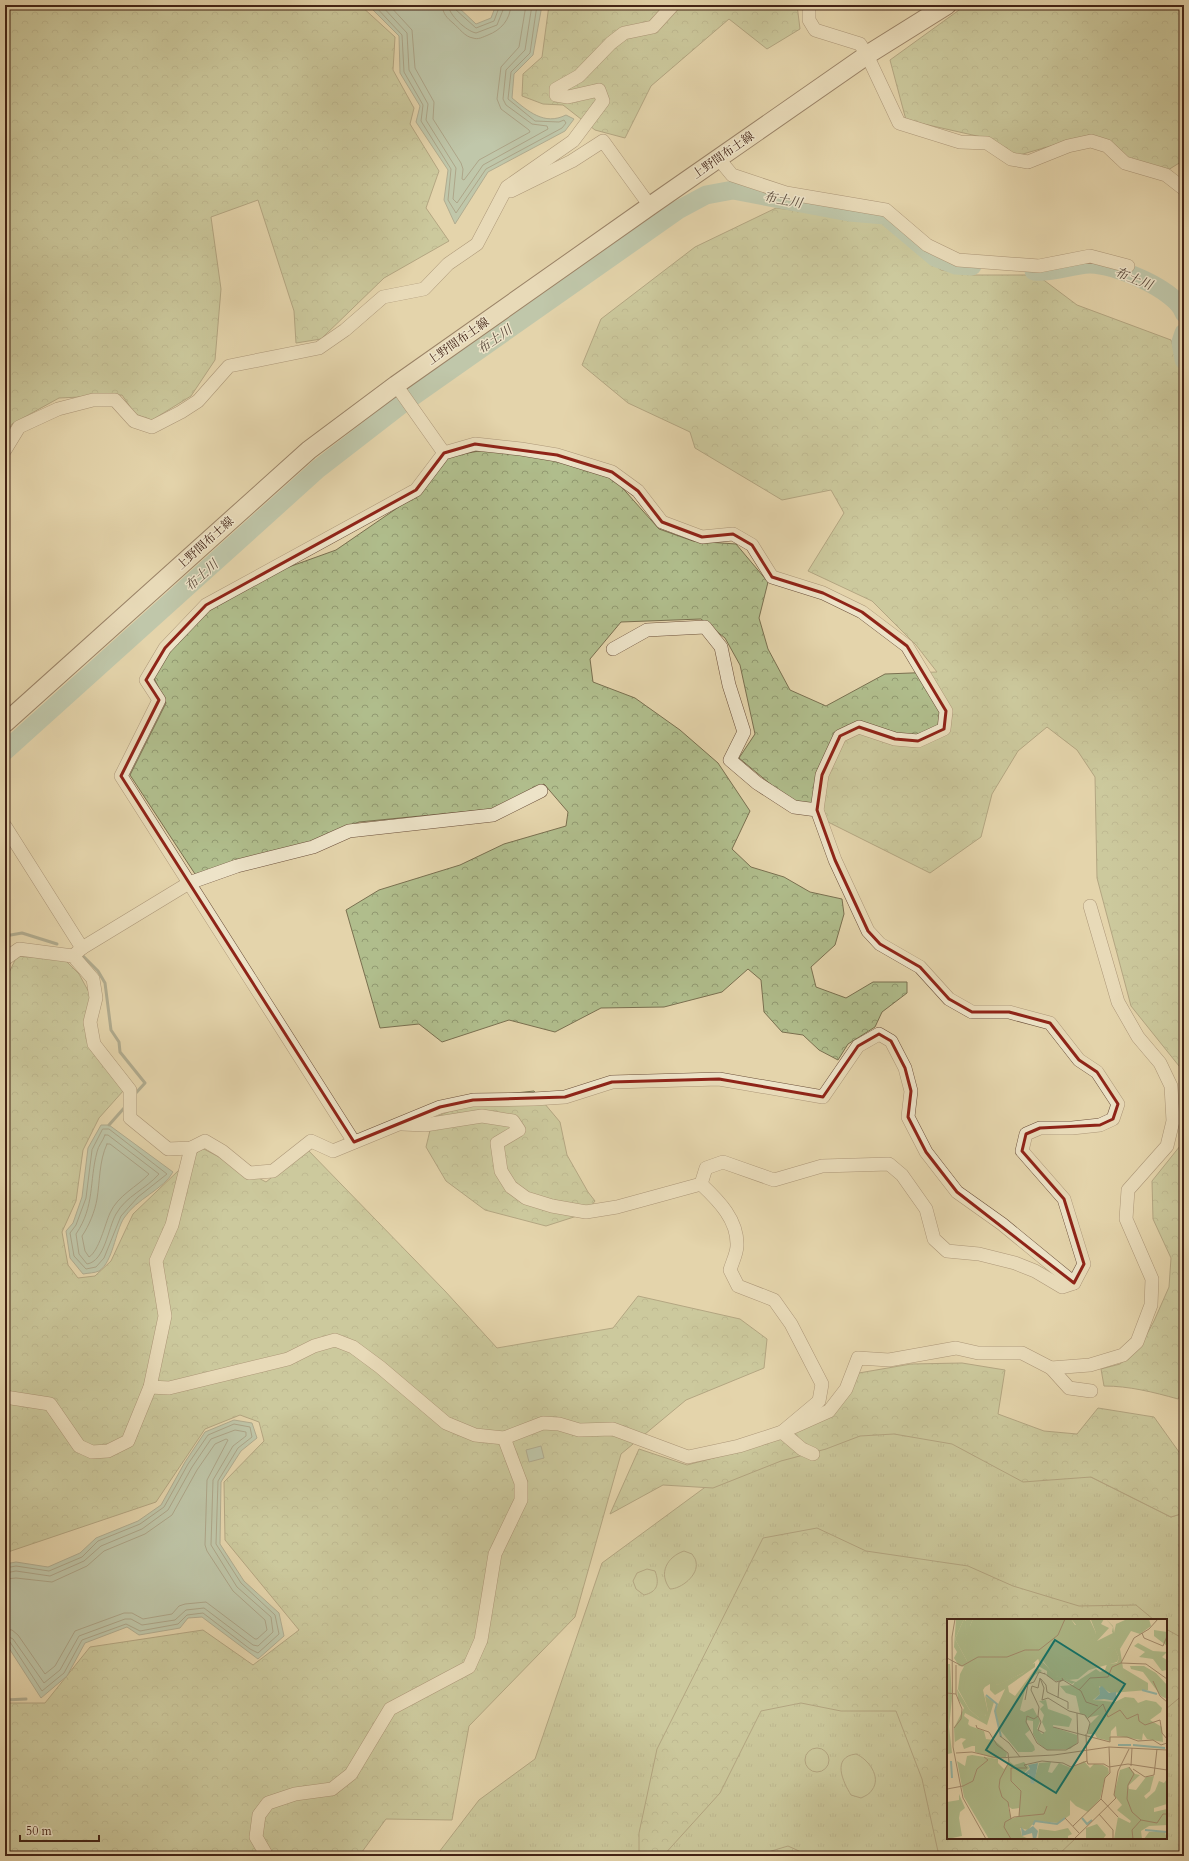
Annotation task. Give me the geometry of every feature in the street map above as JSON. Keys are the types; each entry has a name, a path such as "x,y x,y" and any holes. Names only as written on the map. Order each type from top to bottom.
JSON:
{"main road":[{"name":"上野間布土線","path":"5,723 309,450 396,385 718,158 867,55 947,5"}],"street":[{"path":"5,450 19,427 58,409 93,400 115,400 134,421 152,427 181,412 198,401 229,366 318,348 345,330 383,297 424,289 448,264 477,244 507,187 573,141 603,101 599,90 568,97 556,96 556,89 579,76 611,43 624,33 653,26 673,5"},
{"path":"809,5 809,20 815,30 860,44 867,55 899,123 960,142 987,143 1011,159 1028,162 1068,146 1091,141 1107,146 1125,163 1166,175 1184,189"},
{"path":"499,204 512,190 572,161 603,141 650,206"},
{"path":"718,158 732,175 786,193 886,210 927,245 958,260 1039,266 1090,256 1128,266"},
{"path":"396,385 444,453"},
{"path":"354,1142 121,776 158,700 146,680 165,648 206,605 416,490 444,453 475,444 521,449 557,455 612,472 638,491 662,522 702,537 733,534 752,545 772,577 823,593 862,612 907,646 946,711 944,729 918,741 895,739 859,727 840,736 822,774 817,810 835,860 868,931 880,944 920,967 949,999 972,1012 1009,1012 1050,1023 1079,1060 1097,1072 1118,1104 1113,1119 1100,1124 1072,1128 1040,1128 1026,1134 1022,1151 1064,1199 1084,1264 1074,1283 1062,1287 1035,1271 1015,1263 979,1254 947,1251 934,1239 926,1209 902,1176 888,1164 822,1166 774,1180 723,1162 706,1168 701,1184"},
{"path":"613,649 647,630 705,628 721,647 729,685 744,732 730,760 757,783 794,807 817,810"},
{"path":"5,959 19,949 78,952 189,883 237,866 313,847 348,831 493,815 541,791"},
{"path":"5,826 92,979 96,998 90,1022 94,1044 130,1090 130,1118 168,1149 191,1148 205,1142 222,1150 249,1173 273,1171 311,1141 333,1151 440,1107 473,1100 534,1099 565,1096 612,1082 719,1080 823,1097 858,1046 879,1034 891,1041 905,1068 911,1091 908,1117 926,1152 957,1192 1002,1224 1074,1283"},
{"path":"1051,1368 1090,1365 1123,1355 1137,1342 1151,1305 1152,1279 1126,1218 1128,1190 1166,1146 1173,1122 1171,1086 1160,1063 1138,1037 1118,1002 1090,906"},
{"path":"398,1124 425,1125 482,1116 513,1121 519,1130 497,1143 501,1171 511,1187 526,1198 552,1206 586,1212 617,1207 701,1184"},
{"path":"5,1397 50,1404 79,1446 92,1452 108,1451 128,1441 150,1386 165,1316 156,1261 172,1225 191,1148"},
{"path":"701,1184 721,1203 734,1226 737,1246 730,1270 738,1286 774,1300 791,1324 822,1384 819,1401 782,1432"},
{"path":"150,1386 169,1388 288,1359 314,1346 335,1340 353,1347 380,1366 446,1423 475,1435 504,1438 543,1423 559,1424 579,1430 613,1429 688,1457 739,1446 782,1432 829,1411 846,1389 858,1358 889,1360 956,1348 978,1353 1022,1353 1051,1368 1069,1388 1090,1391"},
{"path":"782,1432 802,1448 813,1454"},
{"path":"266,1856 256,1837 259,1815 268,1803 294,1794 332,1789 351,1774 390,1709 469,1667 481,1640 496,1554 521,1500 521,1483 504,1438"}],"highlighted area":[{"path":"475,444 557,455 612,472 638,491 662,522 702,537 733,534 752,545 772,577 823,593 862,612 907,646 946,711 944,729 918,741 895,739 859,727 840,736 822,775 817,810 835,860 868,931 880,944 920,967 949,999 972,1012 1009,1012 1050,1023 1079,1060 1097,1072 1118,1104 1113,1119 1100,1125 1040,1128 1026,1134 1022,1151 1064,1199 1084,1264 1074,1283 957,1192 926,1152 908,1117 911,1091 905,1068 891,1041 879,1034 858,1046 823,1097 719,1079 612,1082 565,1097 473,1100 440,1107 354,1142 121,776 159,700 146,680 165,648 206,605 416,490 444,453"}],"green space":[{"path":"5,5 360,5 395,37 393,70 414,108 410,124 439,171 426,208 449,241 384,278 321,339 296,343 294,311 258,200 211,217 221,289 215,360 191,396 152,420 135,414 122,395 59,398 12,424 5,436"},
{"path":"549,5 797,5 800,29 767,49 729,19 651,86 625,138 595,130 563,105 543,104 522,96 523,74 542,57"},
{"path":"966,5 1184,5 1184,160 1168,170 1129,160 1089,135 1016,156 986,138 906,120 890,60"},
{"path":"776,208 879,221 941,270 973,275 1037,275 1077,305 1171,340 1184,382 1184,1141 1183,1071 1131,1006 1097,878 1095,777 1077,750 1047,727 1018,751 992,794 981,837 930,873 798,807 739,758 755,734 740,665 725,638 701,619 621,622 590,659 593,682 635,698 680,730 718,763 750,811 732,849 751,867 784,877 810,892 842,899 844,914 835,945 811,967 816,987 846,998 873,982 907,982 907,993 882,1012 875,1027 848,1044 838,1060 819,1050 803,1035 782,1032 764,1012 761,980 748,969 722,992 664,1007 601,1008 555,1032 509,1020 442,1042 419,1024 380,1028 346,910 379,890 460,865 504,844 566,826 568,812 544,784 492,809 359,822 323,838 195,874 130,775 166,703 154,678 168,652 210,607 272,573 336,550 422,491 447,457 484,450 548,459 610,474 659,529 693,541 736,544 768,582 759,618 768,649 790,690 826,706 885,674 937,672 916,645 872,601 808,571 844,513 831,490 782,500 695,448 690,432 628,403 582,365 601,319 695,247"},
{"path":"17,956 65,960 79,974 91,996 86,1039 124,1090 99,1118 83,1150 76,1201 62,1232 68,1265 78,1278 95,1276 111,1261 133,1214 202,1148 266,1182 307,1149 445,1291 497,1348 613,1328 638,1296 740,1319 767,1339 764,1368 686,1400 621,1454 575,1617 469,1726 452,1820 386,1819 359,1856 5,1856 5,1703 45,1703 90,1647 203,1630 253,1665 299,1630 225,1540 224,1482 264,1441 259,1422 240,1415 205,1429 156,1502 5,1553 5,981"},
{"path":"534,1091 560,1122 567,1155 588,1192 595,1201 588,1210 577,1216 546,1226 485,1210 446,1181 426,1147 433,1118 488,1096"},
{"path":"1184,1141 1184,1305 1180,1310 1184,1324 1184,1387 1178,1399 1141,1390 1104,1386 1101,1369 1120,1364 1140,1347 1154,1321 1169,1287 1171,1258 1153,1219 1152,1181"},
{"path":"962,1363 1005,1370 998,1414 1044,1431 1077,1434 1098,1408 1154,1417 1184,1459 1184,1513 1171,1517 1091,1477 1023,1482 952,1444 894,1434 860,1436 826,1449 781,1461 713,1488 663,1485 610,1514 639,1449 687,1465 766,1444 819,1422 853,1374 911,1364"},
{"path":"903,1422 1091,1477 1171,1517 1184,1513 1184,1856 436,1856 479,1800 535,1759 602,1563 719,1477"},
{"path":"817,1528 866,1551 968,1566 1013,1586 1079,1606 1136,1605 1153,1619 947,1619 947,1839 1075,1839 1057,1856 939,1856 922,1779 896,1711 841,1711 801,1703 761,1711 720,1793 663,1856 639,1856 639,1833 657,1749 763,1538"},
{"path":"684,1551 692,1554 695,1559 695,1572 684,1584 670,1589 666,1583 666,1566 673,1557"},
{"path":"647,1569 655,1571 657,1584 655,1590 644,1595 636,1589 633,1581 637,1573"},
{"path":"1167,1630 1184,1639 1184,1694 1167,1708"},
{"path":"817,1748 822,1749 828,1755 828,1765 822,1771 817,1772 812,1771 806,1765 805,1760 806,1755 812,1749"},
{"path":"856,1754 861,1756 869,1764 875,1780 875,1785 871,1791 861,1798 851,1795 842,1777 841,1771 841,1765 844,1760 848,1756"},
{"path":"788,1846 810,1856 767,1856 768,1852"}],"water":[{"path":"368,5 456,5 476,24 491,18 496,5 542,5 533,55 514,74 512,98 537,116 551,119 566,115 574,119 565,131 488,172 455,224 444,200 448,170 416,122 420,106 400,73 399,36"},
{"path":"101,1125 109,1125 173,1172 163,1184 129,1211 121,1224 111,1254 104,1267 97,1272 83,1274 70,1258 66,1231 73,1223 82,1197 88,1148"},
{"path":"234,1420 252,1423 257,1438 241,1451 221,1482 220,1544 244,1581 279,1613 284,1636 258,1659 202,1617 188,1618 180,1628 139,1635 127,1627 85,1643 67,1676 41,1698 5,1642 5,1564 16,1562 48,1567 80,1553 96,1538 138,1521 161,1505 185,1462 205,1432"},
{"path":"541,1446 544,1458 529,1462 526,1450"}],"waterway":[{"name":"布土川","path":"412,397 678,210 706,195 733,190 849,212 885,215 935,257 956,265 972,266"},
{"name":"布土川","path":"1034,271 1048,271 1089,264 1113,268 1128,273 1157,287 1179,304 1184,313"},
{"name":"布土川","path":"1184,333 1181,342 1184,360"},
{"name":"布土川","path":"5,751 318,469 402,404"},
{"path":"5,936 22,933 57,944"},
{"path":"83,956 98,971 105,983 111,1030 119,1042 120,1052 145,1083 135,1094"},
{"path":"109,1125 125,1107"},
{"path":"5,1700 26,1699"}]}
